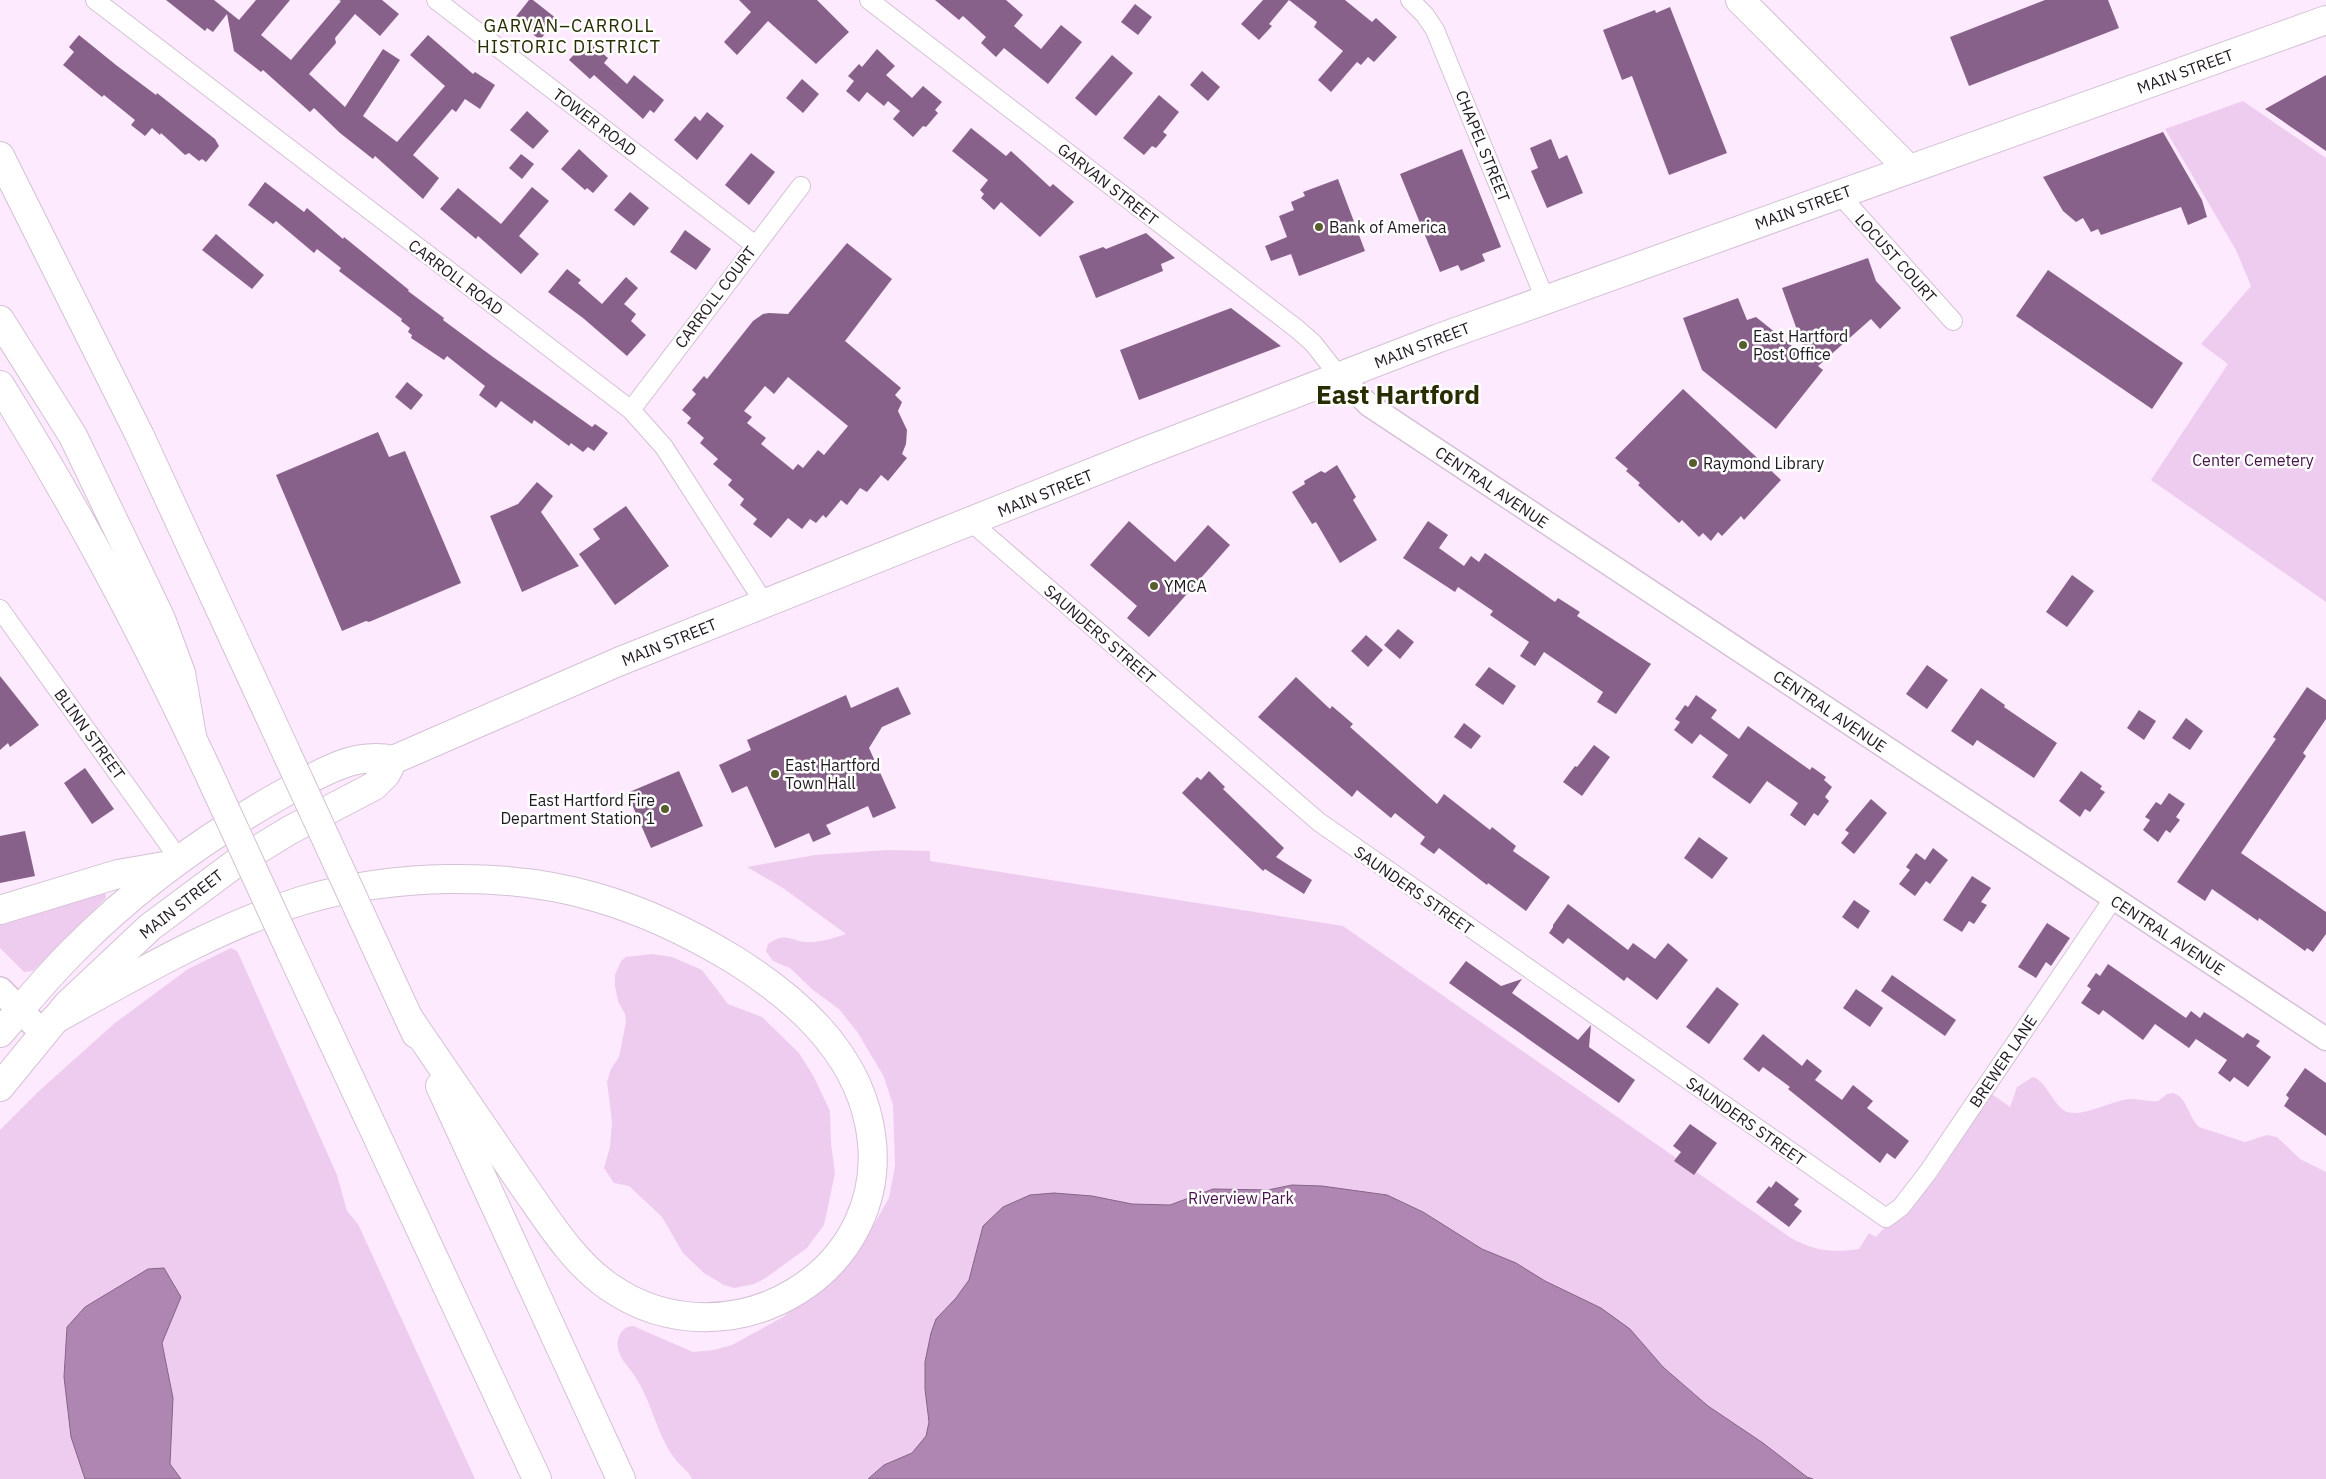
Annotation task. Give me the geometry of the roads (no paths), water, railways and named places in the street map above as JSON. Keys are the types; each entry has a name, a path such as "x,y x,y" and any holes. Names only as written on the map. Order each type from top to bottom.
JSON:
{"main road":[{"path":"1740,0 1909,169"},
{"name":"MAIN STREET","path":"0,1087 49,1027 119,955 178,904 219,874 272,840 374,786 382,778 393,760 588,675 1339,376 1545,299 2326,20"},
{"path":"0,156 139,434 621,1479"},
{"path":"0,320 73,436 161,619 181,673 192,736"},
{"path":"0,385 62,487 130,609 192,736 537,1479"},
{"path":"0,419 130,609"},
{"path":"0,1033 52,972 95,929 134,894 175,862 250,813 325,772 367,757 393,760"},
{"path":"0,910 118,874 175,862"},
{"path":"0,990 20,1010 49,1027 156,964 211,937 279,909 327,894 380,884 469,880 535,885 594,896 656,920 724,954 782,992 822,1032 850,1072 863,1099 869,1122 872,1151 871,1175 858,1220 841,1250 820,1274 793,1294 764,1308 731,1316 698,1318 667,1314 637,1303 604,1284 570,1249 502,1156 408,1017"}],"street":[{"name":"CARROLL ROAD","path":"95,0 631,410 664,447 764,604"},
{"name":"TOWER ROAD","path":"436,0 755,245"},
{"name":"GARVAN STREET","path":"869,0 1297,329 1312,343 1339,376"},
{"name":"CHAPEL STREET","path":"1410,0 1425,15 1435,30 1545,299"},
{"name":"CARROLL COURT","path":"631,410 801,186"},
{"name":"LOCUST COURT","path":"1840,194 1953,322"},
{"name":"CENTRAL AVENUE","path":"1339,376 1369,405 1395,423 2326,1039"},
{"name":"SAUNDERS STREET","path":"971,522 1290,798 1332,832 1886,1218"},
{"name":"BLINN STREET","path":"0,609 175,862"},
{"name":"BREWER LANE","path":"1886,1218 1901,1207 1928,1172 2113,899"}],"place":[{"name":"Bank of America","path":"1319,227"},
{"name":"East Hartford Post Office","path":"1743,345"},
{"name":"Raymond Library","path":"1693,463"},
{"name":"YMCA","path":"1154,586"},
{"name":"East Hartford Town Hall","path":"775,774"},
{"name":"East Hartford Fire Department Station 1","path":"665,809"}],"district":[{"name":"GARVAN–CARROLL HISTORIC DISTRICT","path":"569,36"},
{"name":"East Hartford","path":"1398,395"}],"park label":[{"name":"Center Cemetery","path":"2253,460"},
{"name":"Riverview Park","path":"1241,1198"}]}
